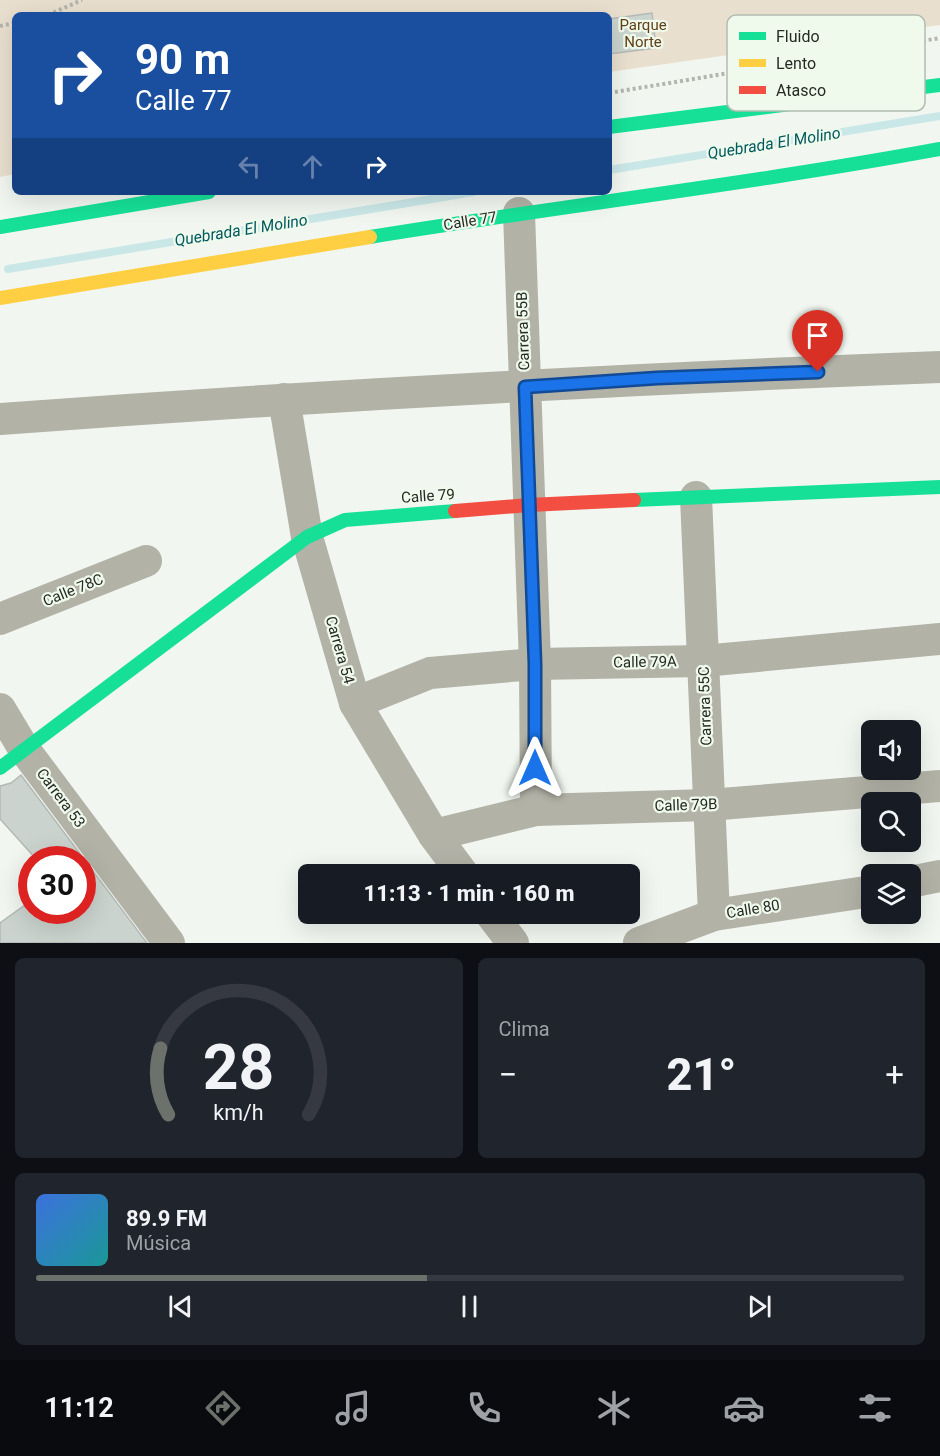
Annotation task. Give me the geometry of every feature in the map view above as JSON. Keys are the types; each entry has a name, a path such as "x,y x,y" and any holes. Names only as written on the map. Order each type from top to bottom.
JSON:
{"main road":[{"path":"925,87 940,85"},
{"path":"612,127 735,111"},
{"name":"Calle 77","path":"6,298 519,213 858,164 940,149"},
{"path":"2,229 192,195"},
{"path":"0,290 6,298"},
{"name":"Calle 79","path":"0,768 307,537 345,520 529,505 940,487"}],"street":[{"name":"Carrera 55B","path":"519,213 535,664 536,810"},
{"path":"0,419 284,399 657,378 940,367"},
{"name":"Carrera 54","path":"284,399 307,537 355,703 434,835 456,864"},
{"name":"Carrera 55C","path":"696,497 714,915"},
{"name":"Calle 78C","path":"0,619 146,561"},
{"name":"Calle 79A","path":"355,703 430,673 535,664 703,661 940,639"},
{"name":"Carrera 53","path":"0,709 24,749 169,943"},
{"name":"Calle 79B","path":"434,835 536,810 709,805 940,786"},
{"path":"921,880 940,876"},
{"name":"Calle 80","path":"639,943 714,915 861,893"},
{"path":"499,924 513,943"}],"path":[{"path":"55,12 81,0"},
{"path":"925,40 940,38"},
{"path":"612,93 727,73"}],"green space":[{"name":"Parque Norte","path":"0,0 940,0 940,25 925,27 925,15 727,15 727,55 612,72 612,12 12,12 12,175 0,177"}],"building":[{"path":"652,13 656,48 612,54 612,19"},
{"path":"21,775 74,846 24,846 0,819 0,786 11,783"},
{"path":"96,875 147,943 0,943 0,923 18,910 18,924 96,924"}],"waterway":[{"name":"Quebrada El Molino","path":"612,170 940,116"},
{"name":"Quebrada El Molino","path":"8,269 456,195"}],"traffic: fast":[{"path":"925,87 940,85"},
{"path":"612,127 735,111"},
{"path":"370,237 798,173 940,149"},
{"path":"0,227 191,195"},
{"path":"634,500 940,487"},
{"path":"0,768 307,537 345,520 455,511"}],"traffic: slow":[{"path":"0,298 370,237"}],"traffic: jam":[{"path":"455,511 634,500"}],"route":[{"path":"535,768 535,664 525,387 657,378 818,372"}]}
